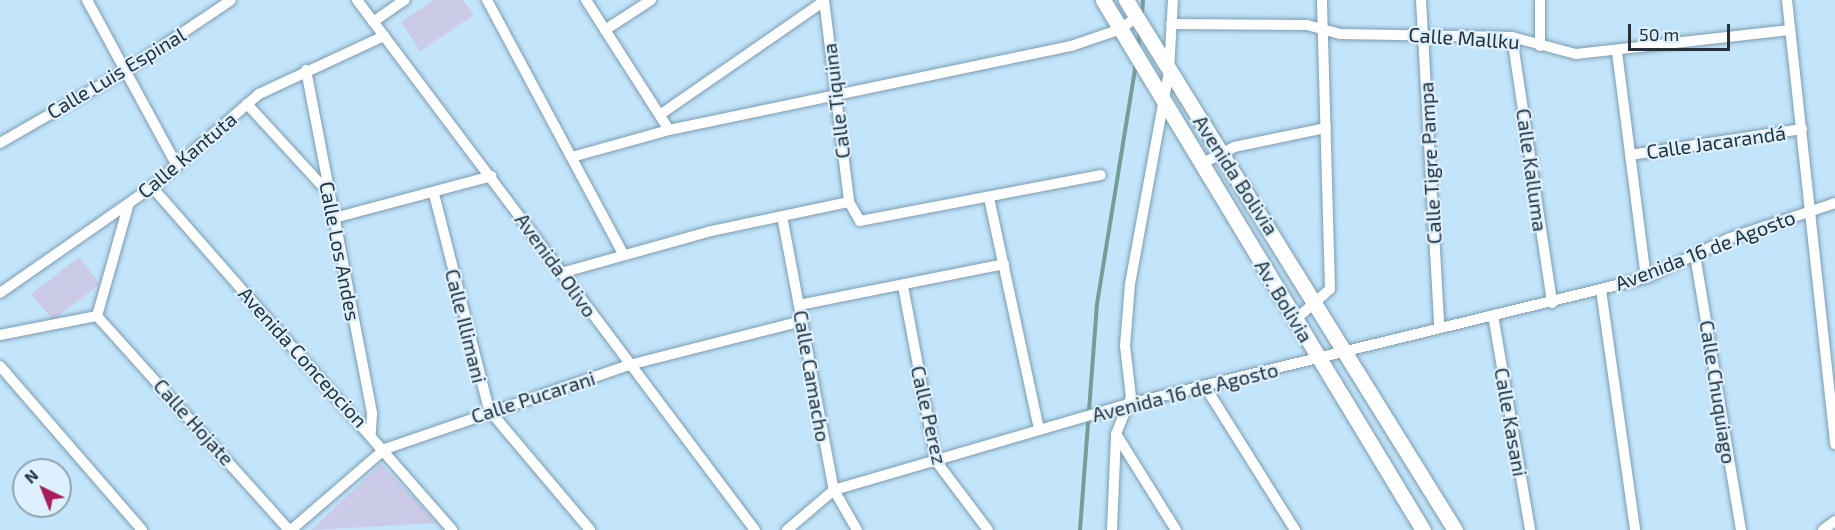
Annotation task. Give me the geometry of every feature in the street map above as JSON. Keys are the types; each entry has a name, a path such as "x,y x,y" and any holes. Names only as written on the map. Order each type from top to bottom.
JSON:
{"street":[{"path":"87,0 127,70 177,166"},
{"name":"Calle Luis Espinal","path":"0,143 127,70 231,0"},
{"name":"Avenida Olivo","path":"357,0 492,176 629,365 755,530"},
{"path":"373,22 405,0"},
{"path":"487,0 623,254"},
{"path":"586,0 661,114 669,130"},
{"path":"605,30 651,0"},
{"path":"661,114 824,0"},
{"name":"Calle Tiquina","path":"824,0 849,202"},
{"name":"Av. Bolivia","path":"1103,0 1148,71 1201,164 1423,530"},
{"name":"Avenida Bolivia","path":"1126,0 1135,18 1347,351"},
{"path":"1112,530 1116,434 1129,404 1125,346 1130,284 1169,71 1173,0"},
{"path":"1296,320 1319,304 1330,289 1325,32 1322,0"},
{"name":"Calle Tigre Pampa","path":"1421,0 1439,326"},
{"path":"1540,0 1540,46"},
{"path":"1787,0 1812,209 1830,328 1835,444"},
{"path":"572,157 669,130 1125,35 1135,18"},
{"name":"Calle Mallku","path":"1172,24 1307,25 1325,32 1512,37 1576,54 1617,52 1790,30"},
{"name":"Calle Kantuta","path":"0,293 152,187 247,104 306,70 384,36"},
{"name":"Calle Kalluma","path":"1512,37 1552,303"},
{"path":"1617,52 1646,278"},
{"name":"Calle Los Andes","path":"306,70 372,413 371,432"},
{"path":"247,104 328,192"},
{"path":"1201,164 1221,152 1326,128"},
{"name":"Calle Jacarandá","path":"1630,155 1802,129"},
{"path":"561,273 623,254 849,202 856,218 867,223 1101,175"},
{"path":"334,218 434,194 492,176"},
{"name":"Avenida Concepcion","path":"152,187 371,432 452,530"},
{"name":"Calle Illimani","path":"434,194 489,410 590,530"},
{"path":"989,198 1040,429"},
{"path":"0,334 97,316 129,203"},
{"name":"Avenida 16 de Agosto","path":"787,530 834,490 1129,404 1206,388 1439,326 1552,303 1646,278 1695,255 1812,209 1835,203"},
{"name":"Calle Camacho","path":"782,216 834,490 857,530"},
{"name":"Calle Chuquiago","path":"1695,255 1742,530"},
{"path":"799,304 903,286 1004,264"},
{"name":"Calle Perez","path":"903,286 936,461 988,530"},
{"path":"1601,290 1635,530"},
{"name":"Calle Kasani","path":"1493,315 1530,530"},
{"name":"Calle Hojate","path":"97,316 290,530"},
{"name":"Calle Pucarani","path":"290,530 385,449 489,410 629,365 802,321"},
{"path":"1347,351 1455,530"},
{"path":"0,366 142,530"},
{"path":"1206,388 1295,530"},
{"path":"1116,434 1176,530"},
{"path":"1823,530 1835,521"}],"shaded area":[{"path":"433,0 463,0 474,15 420,51 401,22"},
{"path":"79,257 100,284 53,320 31,294"},
{"path":"381,464 437,523 311,530"}],"waterway":[{"path":"1142,14 1143,0"},
{"path":"1138,47 1140,31"},
{"path":"1080,530 1097,304 1136,64"}]}
